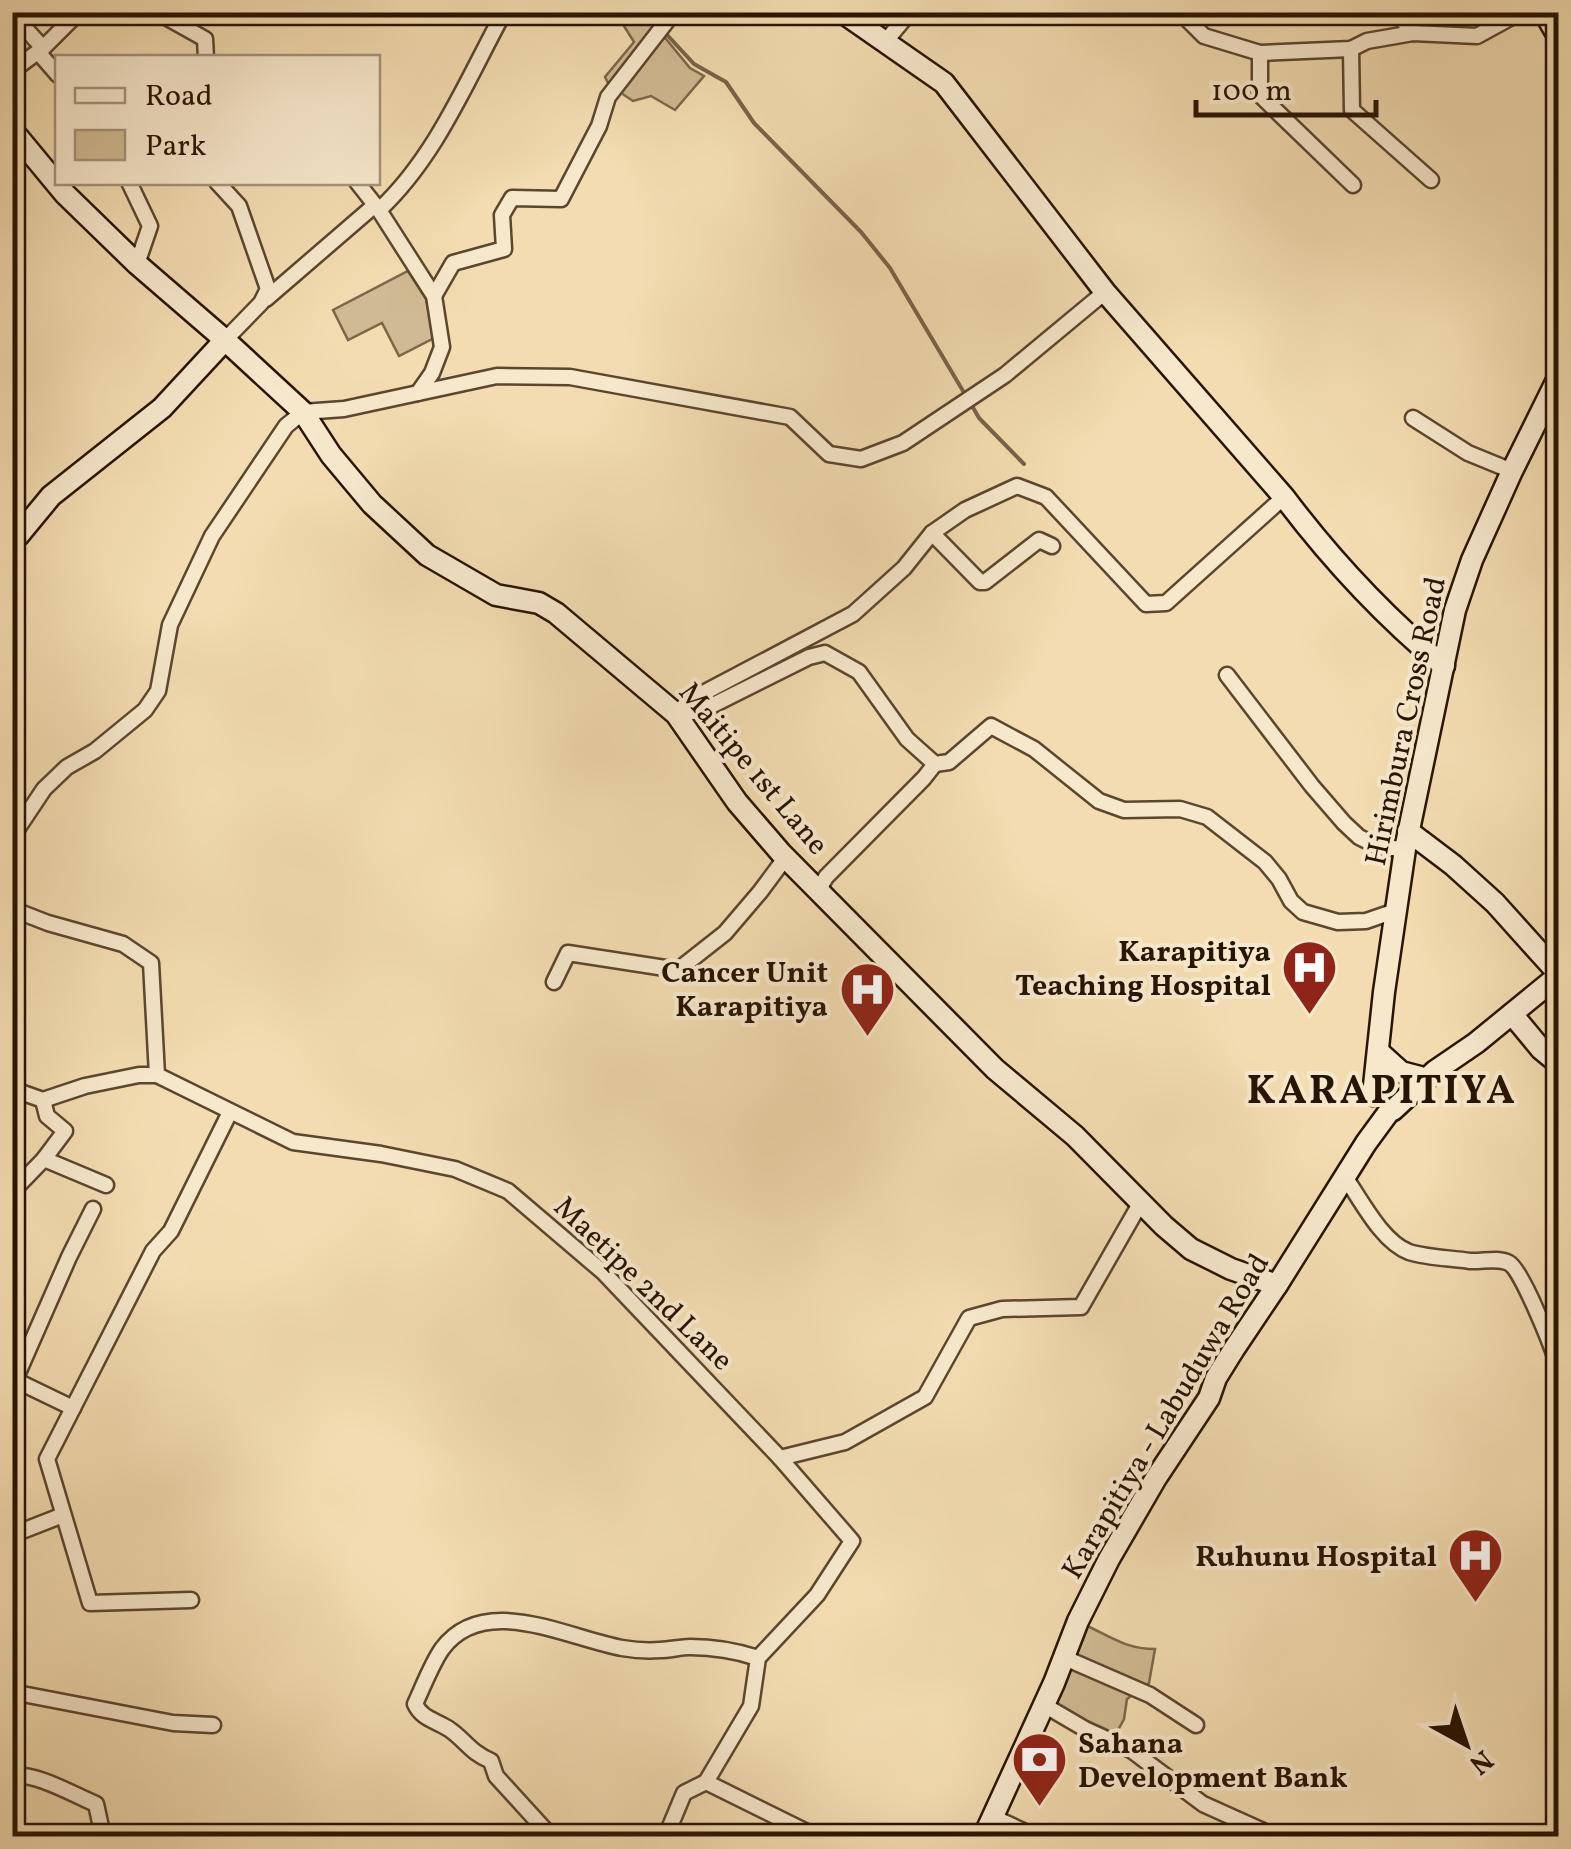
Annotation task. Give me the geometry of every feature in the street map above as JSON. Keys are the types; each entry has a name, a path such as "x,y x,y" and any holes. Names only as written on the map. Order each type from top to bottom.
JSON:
{"street":[{"path":"18,12 15,18 55,71"},
{"path":"12,71 41,50 79,12"},
{"path":"136,12 163,14 205,39 206,55"},
{"path":"12,537 18,536 51,496 162,408 262,303 397,194 425,158 504,12"},
{"path":"434,296 453,263 504,250 502,214 512,198 560,199 599,126 608,98 674,12"},
{"path":"842,12 944,83 1105,292 1306,526 1407,635 1444,666"},
{"path":"885,42 910,12"},
{"path":"1180,12 1204,36 1260,53 1351,49 1368,41 1413,33 1477,36 1522,12"},
{"path":"1396,12 1413,33"},
{"path":"1351,49 1352,110 1430,180"},
{"path":"1260,53 1260,96 1353,185"},
{"name":"Maitipe 1st Lane","path":"12,130 55,182"},
{"name":"Maitipe 1st Lane","path":"58,185 137,264 303,412 330,455 372,504 427,555 496,595 539,603 676,714 737,802 786,858 995,1070 1075,1136 1164,1226 1191,1249 1277,1285"},
{"path":"130,185 150,226 137,264"},
{"path":"220,185 239,206 268,289 262,303"},
{"path":"360,185 434,296 442,347 432,373 418,393"},
{"path":"12,836 44,790 66,767 95,751 145,710 158,691 170,625 212,536 286,426 303,412 344,409 497,376 570,377 790,417 830,454 861,459 902,443 1005,375 1105,292"},
{"name":"Hirimbura Cross Road","path":"1379,1048 1406,840 1455,610 1472,560 1558,378"},
{"path":"1413,418 1468,453 1512,471"},
{"path":"676,714 692,699 852,614 904,568 932,532 966,510 1017,486 1046,496 1146,604 1166,603 1284,497"},
{"path":"932,532 980,582 1039,540 1052,546"},
{"path":"676,714 702,711 825,653 859,672 908,739 935,764"},
{"path":"1227,675 1344,823 1379,847 1406,840 1454,865 1495,903 1558,975"},
{"path":"818,890 935,764 949,762 992,726 1034,749 1100,801 1124,810 1180,809 1207,817 1264,862 1303,912 1338,922 1366,920 1395,911"},
{"path":"554,982 568,953 678,970 724,933 786,858"},
{"path":"12,909 122,944 152,963 157,1075 85,1086 44,1100 12,1089"},
{"name":"Karapitiya - Labuduwa Road","path":"988,1827 1078,1621 1130,1522 1209,1398 1234,1349 1366,1143 1384,1101 1512,1014 1558,975"},
{"path":"1512,1014 1558,1063"},
{"path":"1379,1048 1401,1072 1428,1074"},
{"path":"1379,1048 1384,1101"},
{"name":"Maetipe 2nd Lane","path":"157,1075 293,1142 456,1169 508,1191 603,1272 780,1458 852,1541 817,1595 758,1658"},
{"path":"12,1192 65,1131 48,1116 44,1100"},
{"path":"184,1192 227,1111"},
{"path":"191,1600 90,1603 48,1458 153,1251 172,1231 227,1111"},
{"path":"44,1158 106,1185"},
{"path":"1345,1176 1396,1246 1434,1256 1512,1264 1558,1366"},
{"path":"780,1458 845,1442 925,1398 969,1318 1002,1309 1081,1307 1142,1202"},
{"path":"73,1408 14,1380 93,1209"},
{"path":"12,1535 64,1515"},
{"path":"555,1836 496,1776 491,1761 477,1755 452,1730 420,1715 415,1704 441,1650 458,1633 478,1622 501,1621 563,1630 620,1648 689,1647 740,1652 758,1658 751,1706 706,1782 684,1793 666,1836"},
{"path":"1065,1658 1150,1695 1196,1725"},
{"path":"12,1692 173,1723 213,1725"},
{"path":"1044,1704 1131,1750 1204,1804 1270,1836"},
{"path":"12,1776 36,1778 96,1804 101,1827"},
{"path":"706,1782 815,1836"},
{"path":"12,1815 21,1836"},
{"path":"988,1827 1034,1836"}],"green space":[{"path":"639,13 652,22 690,68 704,76 675,110 651,96 633,101 609,85 605,77 634,42 617,15"},
{"path":"408,271 426,299 434,338 399,356 382,323 348,340 333,310"},
{"path":"1083,1624 1126,1644 1155,1649 1149,1683 1127,1699 1124,1719 1112,1741 1044,1705"}],"waterway":[{"path":"646,12 694,64 726,82 754,123 861,232 890,268 966,396"},
{"path":"971,404 979,418 1024,464"}],"place":[{"name":"Karapitiya Teaching Hospital","path":"1310,1017"},
{"name":"Cancer Unit Karapitiya","path":"867,1038"},
{"name":"Ruhunu Hospital","path":"1476,1605"},
{"name":"Sahana Development Bank","path":"1039,1809"}],"district":[{"name":"KARAPITIYA","path":"1382,1089"}]}
